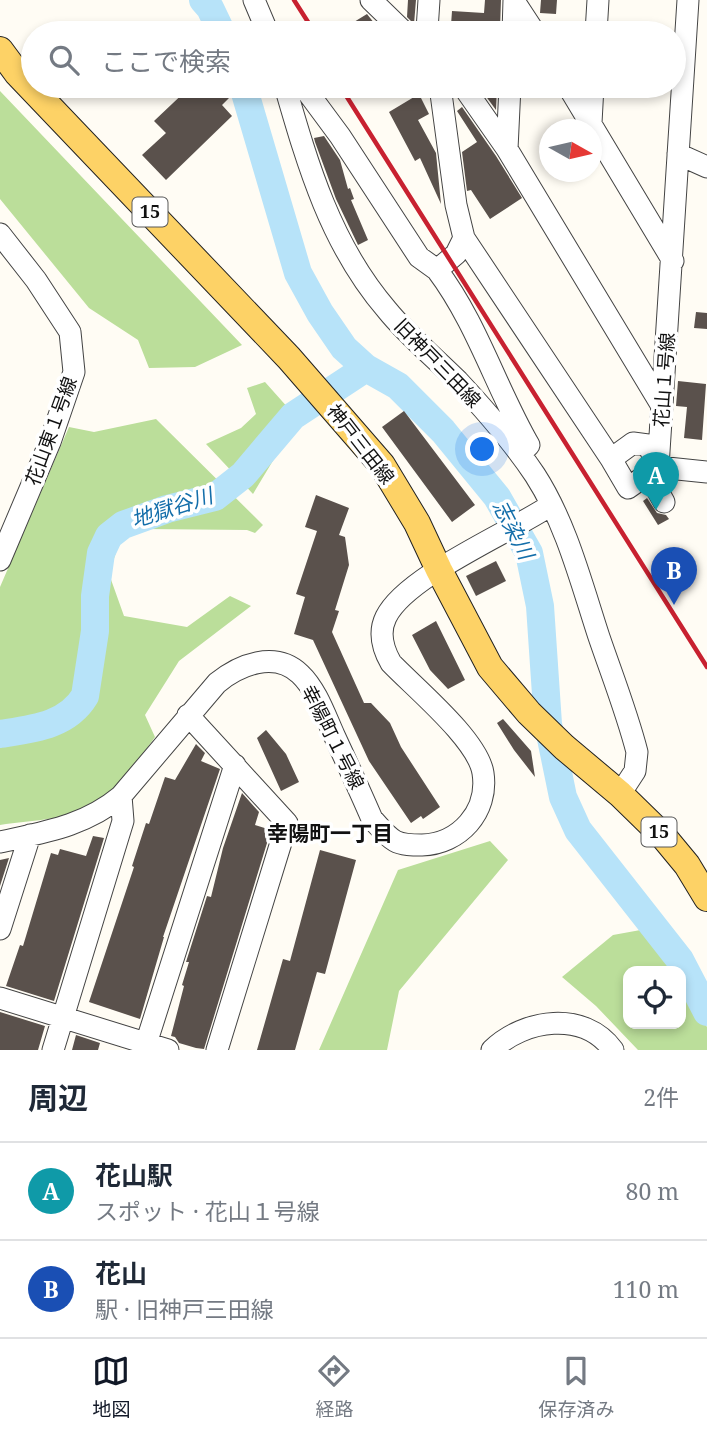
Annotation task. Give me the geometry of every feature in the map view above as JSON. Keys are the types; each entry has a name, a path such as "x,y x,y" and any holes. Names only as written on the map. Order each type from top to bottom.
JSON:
{"main road":[{"name":"神戸三田線","path":"0,50 21,77"},
{"name":"神戸三田線","path":"41,98 302,373 382,465 417,523 490,667 529,713 676,851 707,898"}],"street":[{"path":"254,0 263,21"},
{"path":"371,0 393,21"},
{"path":"428,21 429,0"},
{"path":"513,21 514,0"},
{"path":"514,0 527,21"},
{"path":"597,21 598,0"},
{"name":"花山１号線","path":"686,31 688,0"},
{"name":"旧神戸三田線","path":"289,98 323,206 355,266 388,312 457,381 520,454 537,478 543,510 565,534 637,752 635,771 609,786"},
{"path":"312,98 419,257 436,270 454,293 502,390 511,415 530,445 520,454"},
{"path":"442,98 459,223 464,238 611,458 628,488 653,471 707,472"},
{"path":"471,98 507,149 662,406"},
{"path":"507,149 509,98"},
{"path":"575,98 589,119"},
{"path":"591,119 592,98"},
{"name":"花山１号線","path":"653,471 662,406 682,98"},
{"path":"602,142 673,261"},
{"path":"678,154 707,167"},
{"name":"花山東１号線","path":"0,234 36,280 70,332 74,372 50,442 0,560"},
{"path":"436,270 456,254 464,238"},
{"path":"611,458 633,443 648,445 653,471 664,502"},
{"name":"幸陽町１号線","path":"0,842 78,823 103,812 121,796 217,683 232,670 258,662 274,662 300,673 311,689 372,818 385,832 397,842 412,845 440,844 452,837 465,828 475,816 480,803 483,773 468,741 391,663 383,649 384,619 393,605 411,589 543,510"},
{"path":"188,715 287,823 217,1050"},
{"path":"145,1047 235,765"},
{"path":"53,1050 123,821 121,796"},
{"path":"0,929 30,835"},
{"path":"0,998 63,1017 145,1047 168,1050"},
{"path":"492,1050 503,1040 537,1024 558,1023 584,1028 601,1037 613,1050"}],"green space":[{"path":"0,91 242,345 195,367 149,368 138,340 89,308 0,199"},
{"path":"265,382 298,419 253,494 206,444 241,428 256,414 247,388"},
{"path":"156,419 263,525 255,533 247,530 145,529 121,537 109,574 124,616 187,627 230,596 251,606 179,661 145,715 155,737 109,794 79,812 0,825 0,587 69,427 94,432"},
{"path":"490,841 508,860 399,991 387,1050 319,1050 398,870"},
{"path":"646,929 670,966 623,966 623,1029 686,1029 686,992 707,1027 707,1050 638,1050 596,1006 562,977 613,935"}],"building":[{"path":"408,0 416,0 414,21 407,17"},
{"path":"485,0 501,0 500,21 451,21 452,11 484,13"},
{"path":"541,0 557,0 556,14 540,13"},
{"path":"367,14 373,21 356,21"},
{"path":"178,98 229,98 222,105 232,116 166,180 142,155 166,133 154,121"},
{"path":"412,98 421,98 429,114 418,120 436,153 441,204 420,158 415,161 389,112"},
{"path":"487,98 496,98 496,110"},
{"path":"462,107 522,198 490,219 471,190 467,191 462,152 477,142 457,111"},
{"path":"324,136 340,160 348,189 350,188 354,199 351,200 368,240 358,245 336,199 315,142 314,138"},
{"path":"696,312 707,313 707,329 694,328"},
{"path":"678,381 706,384 702,440 684,438 687,407 676,406"},
{"path":"404,411 475,505 452,522 382,427"},
{"path":"316,495 349,508 339,535 345,537 349,565 335,610 339,611 332,632 364,703 371,703 390,723 401,747 440,807 423,819 421,816 411,823 369,761 313,640 294,634 305,597 296,594 317,531 305,527"},
{"path":"647,498 657,513 666,515 669,519 658,525 643,501"},
{"path":"496,561 506,581 476,596 466,576"},
{"path":"436,621 465,680 448,689 430,670 412,635"},
{"path":"503,719 531,751 535,777 497,723"},
{"path":"266,730 286,754 299,782 281,791 257,738"},
{"path":"196,744 205,753 201,761 220,769 163,937 140,1019 89,1002 146,823 149,824 165,777 175,780"},
{"path":"242,793 259,812 255,825 271,830 204,1049 196,1048 179,1043 171,1036 189,962 186,962 207,896 211,897 223,848"},
{"path":"93,836 104,838 54,1001 6,986 20,945 23,946 51,853 58,855 60,849 86,856"},
{"path":"320,850 356,860 325,974 317,972 295,1050 257,1050 283,959 290,961"},
{"path":"9,858 0,886 0,860"},
{"path":"0,1012 45,1026 38,1050 0,1050"},
{"path":"76,1035 100,1043 98,1050 72,1050"}],"waterway":[{"name":"志染川","path":"203,0 216,21"},
{"name":"志染川","path":"247,98 298,273 320,313 344,348 366,368 398,386 443,431 497,497 529,553 540,606 548,724 563,797 578,830 680,960 707,1012"},
{"name":"地獄谷川","path":"0,734 36,728 59,720 69,714 85,696 95,631 95,596 101,553 109,536 123,525 167,509 215,497 243,475 293,416 366,368"}],"railway":[{"path":"294,0 307,21"},
{"path":"348,98 707,667"}],"place":[{"name":"花山駅","path":"656,510"},
{"name":"花山","path":"674,605"}],"district":[{"name":"幸陽町一丁目","path":"330,834"}]}
